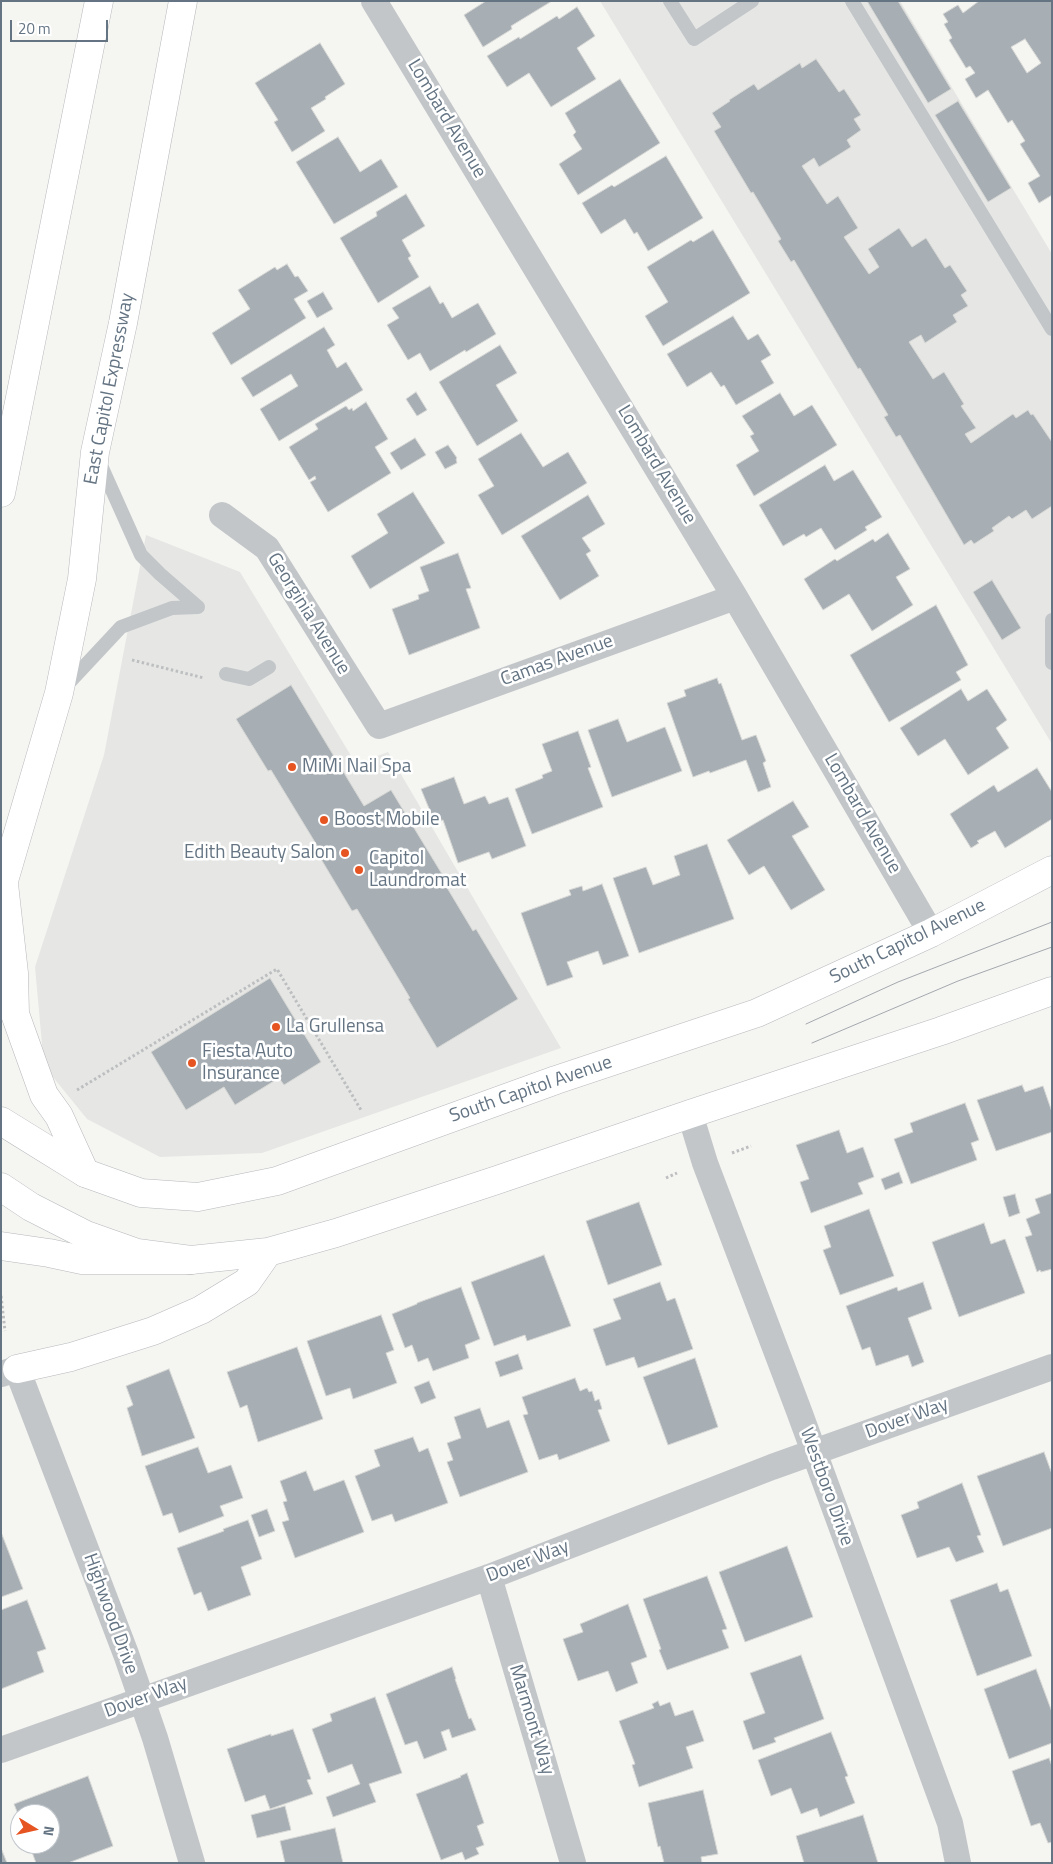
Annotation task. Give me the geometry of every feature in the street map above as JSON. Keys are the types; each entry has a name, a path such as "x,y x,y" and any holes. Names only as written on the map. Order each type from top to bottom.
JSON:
{"main road":[{"path":"1,493 99,1"},
{"name":"East Capitol Expressway","path":"3,888 59,692 82,579 95,452 123,323 183,1"},
{"name":"South Capitol Avenue","path":"1,1121 85,1173 141,1193 198,1197 278,1181 556,1080 757,1013 931,933 1052,870"},
{"path":"3,888 14,973 16,1014 44,1095 59,1116 85,1173"},
{"path":"1,1246 82,1260 191,1260 268,1252 336,1233 942,1031 1052,991"},
{"path":"1,1187 31,1208 86,1235 137,1252 191,1260"},
{"path":"9,1371 71,1357 153,1331 201,1310 247,1282 268,1252"}],"street":[{"name":"Lombard Avenue","path":"374,1 735,597 931,933"},
{"name":"Georginia Avenue","path":"222,515 267,548 379,726"},
{"name":"Camas Avenue","path":"379,726 735,597"},
{"name":"Westboro Drive","path":"690,1114 705,1163 814,1452 950,1823 958,1863"},
{"name":"Dover Way","path":"1,1750 489,1577 814,1452 1052,1367"},
{"name":"Highwood Drive","path":"9,1371 126,1654 155,1738 192,1863"},
{"name":"Marmont Way","path":"489,1577 573,1863"}],"lane":[{"path":"670,1 694,39 752,1"},
{"path":"852,1 1052,329"},
{"path":"59,692 121,627 172,608 198,607 141,555 95,452"},
{"path":"1052,620 1052,663"},
{"path":"226,674 249,679 269,667"}],"path":[{"path":"132,660 205,678 226,674"},
{"path":"74,1091 277,969 361,1110"},
{"path":"1,1296 5,1331"}],"shaded area":[{"path":"600,1 900,1 1052,254 1052,744"},
{"path":"146,535 240,572 356,764 388,752 561,1048 262,1153 160,1157 87,1119 44,1066 35,967 104,755"}],"building":[{"path":"486,1 552,1 511,26 512,29 483,47 464,15"},
{"path":"867,1 898,1 951,89 928,103"},
{"path":"979,1 1052,1 1052,195 1039,203 1028,183 1040,176 1020,144 1025,141 1012,120 1008,123 988,90 976,98 965,79 975,73 970,66 966,68 949,40 952,38 944,24 948,22 943,14 958,5 963,13","holes":["1025,39 1041,63 1027,73 1011,47"]},
{"path":"577,7 595,36 577,48 596,79 551,107 529,73 507,87 487,56 519,37 520,39 557,16 559,19"},
{"path":"320,43 345,84 311,108 325,131 292,152 274,122 278,120 255,83"},
{"path":"816,59 839,92 844,89 861,115 854,119 861,130 847,140 851,147 819,167 814,158 802,166 827,204 838,196 858,228 844,237 869,274 879,267 868,249 899,228 912,247 926,238 945,268 950,265 967,291 961,295 968,306 953,315 957,322 925,343 921,335 909,342 933,379 944,372 964,404 961,406 976,428 965,434 971,443 1013,414 1016,418 1028,410 1031,415 1033,414 1052,442 1052,506 1032,519 1026,510 1012,519 1009,516 992,528 994,531 974,544 971,540 964,545 900,435 896,437 884,417 888,415 860,368 858,369 794,260 791,262 778,241 781,239 714,131 721,127 712,113 729,100 754,84 758,90 800,63 802,68"},
{"path":"620,79 660,143 578,195 559,164 582,149 573,135 576,132 565,113"},
{"path":"958,101 1011,188 988,202 935,115"},
{"path":"338,137 360,172 381,159 398,187 334,224 296,162"},
{"path":"666,156 703,218 648,251 637,232 634,234 625,219 601,234 582,203 612,185 614,187"},
{"path":"406,194 425,226 402,240 411,256 408,258 419,277 378,303 340,238 377,216 376,212"},
{"path":"713,230 750,293 663,346 645,316 668,302 647,267 691,240 693,242"},
{"path":"287,264 295,277 298,276 308,291 294,299 306,318 231,365 212,333 250,309 238,290 275,267 277,270"},
{"path":"430,286 440,304 443,302 452,318 478,303 496,334 430,371 420,353 408,360 387,325 399,318 392,308"},
{"path":"323,292 333,309 317,318 307,301"},
{"path":"733,316 748,340 758,334 771,355 761,361 774,383 736,405 724,385 721,387 711,372 687,387 667,354"},
{"path":"324,327 335,345 327,350 337,368 346,362 363,390 279,441 260,409 298,386 291,374 253,397 241,378"},
{"path":"500,345 517,373 496,385 518,421 477,446 439,382"},
{"path":"416,392 427,410 417,416 406,399"},
{"path":"780,393 794,416 812,405 837,445 754,496 736,465 759,451 750,436 754,434 742,416"},
{"path":"366,402 388,439 375,447 391,473 328,512 310,482 316,479 315,476 309,480 289,447 318,429 315,424 346,406 349,410 352,408 353,411"},
{"path":"521,433 543,467 568,452 587,483 502,535 478,495 494,486 478,459"},
{"path":"415,438 426,455 401,470 390,453"},
{"path":"448,445 457,458 457,463 445,469 435,452"},
{"path":"825,465 834,481 853,470 882,517 865,527 867,530 835,550 821,528 806,537 804,534 783,546 759,505"},
{"path":"413,492 445,543 370,589 351,556 388,533 377,514"},
{"path":"588,495 605,524 582,538 591,551 586,554 599,576 560,600 521,536"},
{"path":"888,533 910,569 896,577 913,605 872,631 849,594 823,610 804,579 835,559 837,561 873,539 875,542"},
{"path":"458,553 471,588 466,589 480,628 409,655 392,609 419,599 418,595 429,591 420,567"},
{"path":"992,580 1021,628 1002,640 973,592"},
{"path":"936,605 968,665 956,672 961,680 889,722 850,655"},
{"path":"717,678 719,684 721,683 742,740 756,735 766,761 763,763 771,787 758,792 746,760 693,777 667,703 686,696 684,690"},
{"path":"291,685 364,806 391,790 445,879 443,881 473,931 476,929 518,999 437,1048 408,999 410,998 357,909 352,911 321,859 324,857 271,770 268,771 236,719"},
{"path":"961,689 968,701 987,689 1007,720 996,728 1009,748 968,775 945,739 918,756 900,728"},
{"path":"618,719 627,742 665,727 682,771 612,797 588,730"},
{"path":"578,731 591,767 588,768 603,807 532,834 515,789 543,778 542,775 552,771 542,744"},
{"path":"1037,768 1052,792 1052,819 1005,848 995,831 977,841 979,843 971,848 950,814 994,785 998,792"},
{"path":"454,777 464,804 485,796 489,804 508,797 526,846 492,859 489,852 458,863 443,820 435,823 421,789"},
{"path":"793,801 809,827 792,836 825,890 791,910 764,866 749,875 727,840"},
{"path":"707,844 734,919 639,953 613,878 646,867 653,885 680,875 674,856"},
{"path":"602,884 629,956 603,965 598,951 567,962 573,977 547,986 521,913 571,895 569,890 582,886 583,891"},
{"path":"270,978 321,1062 284,1085 279,1078 235,1105 224,1087 186,1110 151,1052"},
{"path":"1022,1085 1025,1092 1043,1086 1052,1112 1052,1132 996,1151 977,1100"},
{"path":"965,1103 979,1140 971,1143 977,1160 911,1184 894,1139 913,1132 910,1123"},
{"path":"839,1130 847,1153 863,1147 874,1177 858,1183 863,1194 811,1213 800,1182 809,1179 796,1145"},
{"path":"899,1172 903,1183 885,1190 881,1179"},
{"path":"1052,1193 1052,1269 1037,1272 1025,1237 1032,1235 1026,1219 1040,1213 1035,1199"},
{"path":"1015,1194 1020,1213 1009,1217 1003,1197"},
{"path":"639,1202 662,1265 608,1285 586,1221"},
{"path":"869,1209 894,1276 840,1295 823,1250 831,1247 824,1226"},
{"path":"984,1223 991,1244 1005,1239 1025,1293 959,1317 932,1242"},
{"path":"544,1255 571,1326 527,1341 525,1335 494,1346 471,1282"},
{"path":"660,1282 667,1301 675,1298 693,1349 638,1368 634,1357 606,1366 593,1329 621,1319 613,1299"},
{"path":"923,1282 932,1309 908,1318 924,1362 912,1367 908,1355 876,1366 870,1347 862,1350 846,1306 897,1287 898,1291"},
{"path":"461,1287 480,1339 465,1345 469,1358 433,1371 428,1358 418,1362 412,1345 405,1348 392,1314"},
{"path":"381,1315 394,1350 386,1353 397,1383 353,1399 350,1388 326,1396 307,1341"},
{"path":"297,1347 323,1419 258,1442 247,1405 240,1408 227,1372"},
{"path":"518,1354 523,1369 500,1377 495,1362"},
{"path":"695,1358 718,1427 668,1445 643,1377"},
{"path":"169,1369 195,1438 142,1456 127,1408 133,1405 126,1386"},
{"path":"575,1378 580,1391 587,1388 589,1392 592,1391 595,1401 599,1399 602,1409 598,1410 610,1441 559,1460 557,1454 539,1460 523,1415 528,1414 522,1397"},
{"path":"429,1381 436,1398 421,1404 414,1387"},
{"path":"480,1408 487,1428 509,1420 528,1472 460,1497 447,1462 453,1460 447,1443 461,1438 454,1417"},
{"path":"413,1437 419,1452 428,1448 448,1503 395,1522 392,1514 372,1521 355,1476 380,1466 374,1450"},
{"path":"198,1447 208,1473 231,1465 243,1498 220,1506 224,1516 179,1533 172,1513 163,1516 145,1466"},
{"path":"1044,1452 1052,1474 1052,1528 1003,1546 977,1476"},
{"path":"306,1471 314,1491 344,1480 364,1532 295,1558 282,1522 289,1520 283,1502 287,1501 280,1481"},
{"path":"962,1483 981,1535 977,1536 984,1552 956,1562 949,1547 917,1558 901,1515 919,1508 917,1502"},
{"path":"267,1509 275,1531 259,1537 251,1515"},
{"path":"248,1520 262,1559 241,1567 251,1595 208,1611 201,1592 194,1595 177,1548"},
{"path":"1,1532 23,1589 1,1597"},
{"path":"787,1546 813,1617 745,1642 719,1572"},
{"path":"707,1576 727,1629 722,1630 729,1648 667,1670 643,1599"},
{"path":"997,1583 1000,1592 1008,1589 1032,1656 977,1676 950,1600"},
{"path":"27,1600 46,1649 37,1652 44,1672 1,1689 1,1610"},
{"path":"628,1604 647,1657 631,1663 638,1683 616,1692 608,1671 578,1681 563,1639 583,1632 580,1624"},
{"path":"801,1655 824,1719 774,1738 776,1742 753,1750 743,1721 765,1713 750,1673"},
{"path":"452,1667 469,1719 471,1718 476,1730 452,1738 449,1729 441,1732 447,1750 424,1759 417,1741 405,1745 386,1694"},
{"path":"1036,1669 1052,1712 1052,1743 1009,1759 984,1689"},
{"path":"375,1697 402,1773 369,1784 376,1802 333,1817 326,1797 360,1784 352,1764 328,1773 312,1729 332,1721 330,1714"},
{"path":"658,1701 660,1706 670,1702 675,1716 693,1710 704,1741 686,1747 693,1768 639,1787 632,1765 635,1764 619,1721 654,1708 652,1704"},
{"path":"293,1729 311,1779 307,1780 313,1794 270,1809 265,1795 245,1802 227,1749 271,1734 271,1736"},
{"path":"831,1732 848,1776 845,1777 855,1803 820,1817 817,1808 801,1814 791,1788 771,1796 758,1760"},
{"path":"1049,1758 1052,1766 1052,1842 1048,1843 1040,1823 1031,1826 1012,1771"},
{"path":"467,1773 484,1823 477,1826 484,1845 476,1848 479,1854 465,1860 462,1852 441,1860 416,1794"},
{"path":"88,1776 113,1846 68,1863 36,1863 33,1854 60,1854 60,1804 14,1804"},
{"path":"703,1790 718,1854 701,1857 702,1863 664,1863 660,1846 658,1847 648,1803"},
{"path":"285,1806 291,1830 257,1838 251,1815"},
{"path":"863,1815 878,1863 804,1863 796,1836"},
{"path":"335,1828 343,1863 285,1863 280,1841"},
{"path":"1,1848 7,1863 1,1863"}],"tram line":[{"path":"806,1024 898,982 1052,922"},
{"path":"812,1043 958,981 1052,947"}],"place":[{"name":"MiMi Nail Spa","path":"292,767"},
{"name":"Boost Mobile","path":"324,820"},
{"name":"Edith Beauty Salon","path":"345,853"},
{"name":"Capitol Laundromat","path":"359,870"},
{"name":"La Grullensa","path":"276,1027"},
{"name":"Fiesta Auto Insurance","path":"192,1063"}]}
